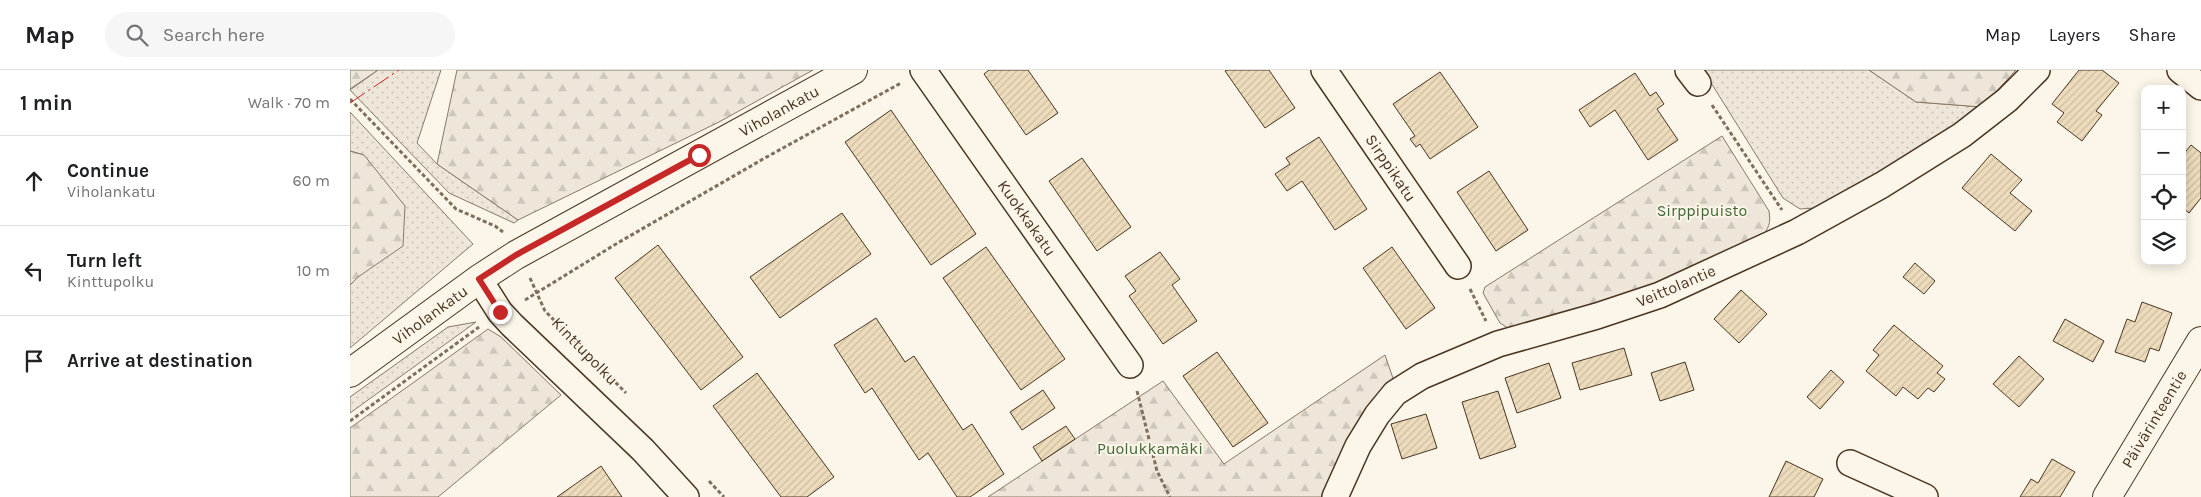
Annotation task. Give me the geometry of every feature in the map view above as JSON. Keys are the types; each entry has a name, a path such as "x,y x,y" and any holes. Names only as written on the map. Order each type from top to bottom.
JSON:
{"main road":[{"name":"Viholankatu","path":"350,373 479,279 516,255 853,70"},
{"name":"Päivärinteentie","path":"2107,497 2201,341"}],"street":[{"name":"Kuokkakatu","path":"923,70 1130,365"},
{"name":"Sirppikatu","path":"1324,70 1458,266"},
{"name":"Veittolantie","path":"1335,497 1358,446 1377,415 1395,393 1422,376 1498,344 1597,316 1660,295 1796,232 1882,185 1962,136 2007,100 2037,70"},
{"path":"2180,70 2201,87"},
{"name":"Kinttupolku","path":"479,279 500,312 512,325 643,450 686,497"},
{"path":"1850,463 1925,497"}],"path":[{"path":"350,421 500,312 538,293 633,234 762,159 923,70"},
{"path":"1693,77 1796,232"},
{"name":"Kinttupolku","path":"350,99 456,209 502,230 538,293 545,311 628,396"},
{"path":"1458,266 1498,344"},
{"path":"1130,365 1157,471 1170,497"},
{"path":"705,476 724,497"}],"green space":[{"path":"350,70 378,70 350,89"},
{"path":"378,70 441,70 417,143 437,164 518,220 514,223 449,193 350,90"},
{"path":"457,70 813,70 719,122 518,220 437,164"},
{"path":"1703,70 1869,70 1916,102 1982,107 1882,171 1815,208 1800,209 1783,198"},
{"path":"1869,70 2016,70 1982,107 1916,102"},
{"path":"350,112 473,244 350,348 350,285 358,277 364,155 350,151"},
{"name":"Sirppipuisto","path":"1722,136 1769,211 1769,226 1760,238 1656,288 1508,328 1500,323 1483,293 1485,287"},
{"path":"350,151 364,155 405,206 403,246 358,277 350,285"},
{"path":"476,322 350,413 350,397 448,327"},
{"path":"488,329 501,337 561,395 438,497 350,497 350,428"},
{"name":"Puolukkamäki","path":"1385,355 1395,384 1325,497 988,497 1163,381 1224,464"}],"building":[{"path":"989,70 1028,70 1058,113 1026,135 984,74"},
{"path":"1269,70 1295,108 1265,128 1225,71"},
{"path":"2079,70 2102,70 2119,83 2096,111 2102,115 2082,141 2057,122 2064,113 2052,104"},
{"path":"1440,72 1478,127 1430,159 1420,144 1416,147 1410,139 1415,136 1393,104"},
{"path":"1635,73 1650,96 1656,92 1664,104 1657,109 1678,140 1648,160 1615,110 1590,127 1579,110"},
{"path":"891,110 976,234 931,265 845,142"},
{"path":"1319,137 1367,209 1335,230 1302,181 1287,191 1275,174 1290,164 1286,158"},
{"path":"2191,145 2201,153 2201,198 2189,213 2186,210 2186,151"},
{"path":"1991,154 2022,180 2010,193 2032,211 2015,231 1962,188"},
{"path":"1082,158 1131,227 1097,251 1049,181"},
{"path":"1489,171 1528,230 1496,251 1457,192"},
{"path":"842,213 871,254 780,318 750,277"},
{"path":"658,245 743,357 701,390 615,278"},
{"path":"986,247 1065,359 1021,390 943,278"},
{"path":"1392,247 1435,308 1406,329 1363,268"},
{"path":"1160,252 1180,279 1172,285 1197,321 1163,344 1129,296 1136,291 1125,276"},
{"path":"1915,263 1935,281 1924,294 1903,277"},
{"path":"1741,290 1767,314 1739,343 1714,319"},
{"path":"2142,302 2172,313 2159,351 2150,348 2145,362 2115,352 2127,319 2135,322"},
{"path":"876,318 905,362 914,356 963,430 972,424 1004,474 970,497 957,497 928,453 919,460 872,388 865,393 834,345"},
{"path":"2065,319 2104,341 2093,362 2053,341"},
{"path":"1894,325 1943,366 1937,373 1945,379 1934,392 1928,388 1918,399 1903,387 1896,396 1866,371 1879,355 1873,350"},
{"path":"1624,348 1632,375 1580,390 1572,363"},
{"path":"1217,352 1268,423 1233,447 1183,376"},
{"path":"2019,356 2044,379 2019,407 1993,384"},
{"path":"1685,362 1694,390 1660,401 1651,373"},
{"path":"1549,363 1561,398 1517,413 1505,378"},
{"path":"1831,370 1844,382 1820,409 1807,397"},
{"path":"757,373 834,477 807,497 781,497 713,406"},
{"path":"1043,390 1055,408 1022,430 1010,412"},
{"path":"1498,391 1516,447 1480,459 1462,402"},
{"path":"1426,414 1437,448 1402,459 1391,424"},
{"path":"1066,426 1075,439 1042,461 1033,447"},
{"path":"2052,459 2075,472 2060,497 2020,497 2031,479 2038,483"},
{"path":"1786,461 1823,479 1814,497 1769,497"},
{"path":"601,466 622,497 557,497"}],"power":[{"path":"350,103 399,70"}],"route":[{"path":"500,312 479,279 516,255 699,155"}]}
